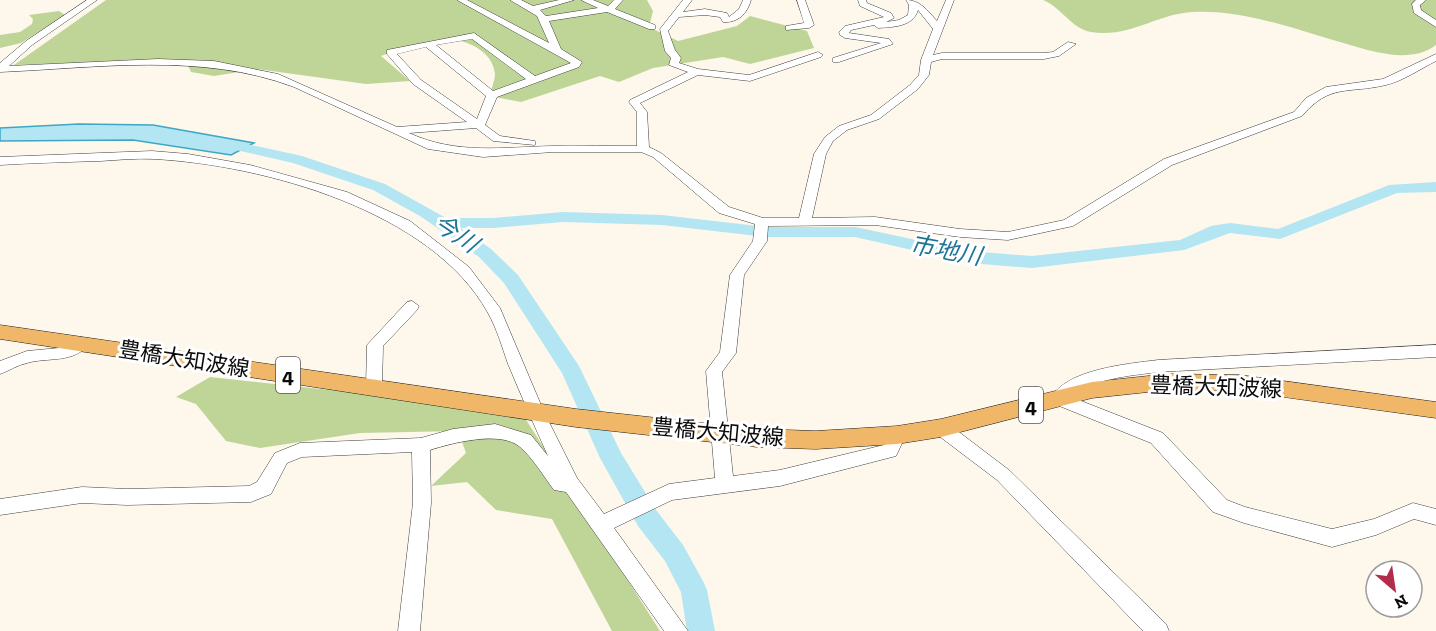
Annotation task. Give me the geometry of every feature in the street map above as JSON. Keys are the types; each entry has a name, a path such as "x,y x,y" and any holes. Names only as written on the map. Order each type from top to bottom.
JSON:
{"main road":[{"name":"豊橋大知波線","path":"0,332 576,418 720,434 816,440 897,435 941,428 1092,390 1167,382 1240,383 1436,410"}],"street":[{"path":"0,69 28,43 93,0"},
{"path":"395,130 478,125 482,121 492,95 575,65 576,62 573,59 556,49 461,0"},
{"path":"514,0 533,9 544,19 556,49"},
{"path":"533,9 570,0"},
{"path":"585,0 652,27"},
{"path":"544,19 610,9 619,0"},
{"path":"688,0 663,31 670,51 676,58 674,65 697,72 750,78 818,56"},
{"path":"676,15 711,12 724,15 726,20 729,20 742,11 747,0"},
{"path":"789,28 809,25 801,0"},
{"path":"836,60 888,44 886,41 845,35 848,27 890,18 863,4 862,0"},
{"path":"804,223 820,154 829,139 843,128 875,117 901,99 924,75 926,60 950,0"},
{"path":"1422,0 1416,4 1418,11 1436,24"},
{"path":"866,24 900,23 912,16 915,10 912,2"},
{"path":"912,2 919,6 938,28"},
{"path":"534,80 474,36 390,52 417,82 497,139 545,144 553,149"},
{"path":"428,44 492,95"},
{"path":"926,60 942,56 1044,56 1056,54 1071,44"},
{"path":"0,69 158,62 214,64 274,76 298,85 428,146 483,153 553,149 643,149 657,155 724,210 762,222 875,221 986,236 1008,236 1047,230 1068,223 1168,162 1298,114 1310,100 1330,89 1385,82 1436,57"},
{"path":"643,149 642,112 634,102 697,72"},
{"path":"0,161 152,155 188,158 272,174 343,195 405,224 464,270 480,289 495,312 536,412 570,483 677,631"},
{"path":"725,485 714,371 728,353 737,275 760,240 762,222"},
{"path":"374,387 375,345 412,306"},
{"path":"0,368 24,358 54,356 67,352 81,343"},
{"path":"1436,351 1158,366 1127,370 1078,382 1058,399 1157,438 1220,506 1244,514 1332,538 1376,527 1413,511 1436,517"},
{"path":"941,428 1003,475 1158,631"},
{"path":"0,507 82,495 127,497 251,494 264,488 281,458 300,450 421,445 453,436 495,431 525,440 561,485 570,483"},
{"path":"601,525 669,492 780,478 890,451 897,435"},
{"path":"410,631 422,503 421,445"}],"green space":[{"path":"106,0 647,0 653,11 649,27 678,41 737,26 750,16 807,31 814,48 750,64 723,57 653,68 619,82 600,76 521,102 495,97 491,92 495,74 490,60 472,45 450,40 424,43 381,56 410,81 366,84 257,69 214,76 191,72 187,63 171,60 14,65"},
{"path":"1043,0 1436,0 1436,45 1408,55 1387,54 1276,23 1214,12 1179,14 1118,32 1091,32 1078,27"},
{"path":"59,11 65,15 21,43 0,48 0,35 20,32 32,24 33,19 29,15"},
{"path":"210,377 403,398 523,415 660,631 612,631 552,519 496,510 467,482 431,486 466,453 458,431 360,433 260,448 226,441 196,404 176,397"}],"water":[{"path":"79,124 153,125 254,143 231,155 133,140 0,141 0,128"}],"waterway":[{"name":"今川","path":"219,142 297,159 379,187 426,212 485,253 511,279 572,371 612,458 647,518 674,553 694,590 701,631"},
{"name":"市地川","path":"444,223 493,223 563,217 662,220 767,232 855,232 969,257 1032,262 1184,245 1217,230 1230,228 1280,234 1395,188 1436,187"}]}
